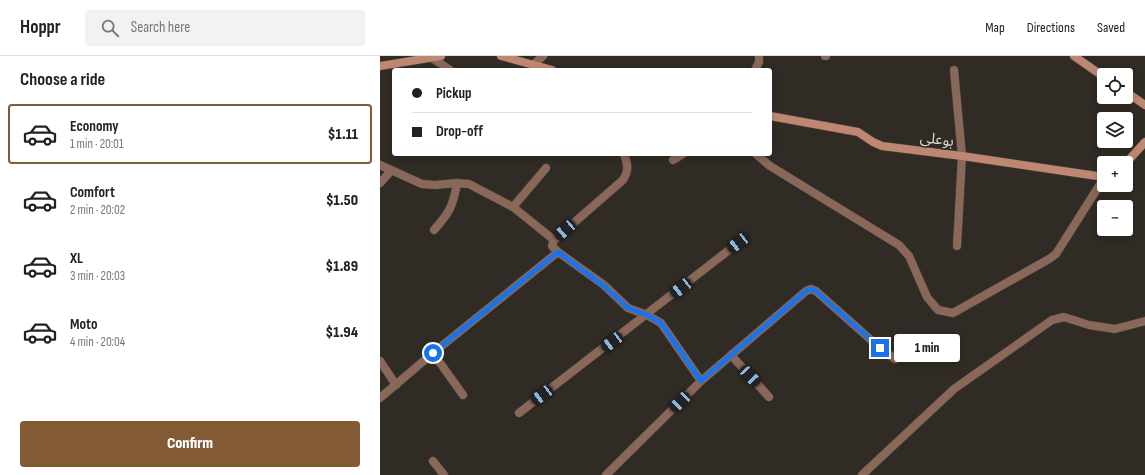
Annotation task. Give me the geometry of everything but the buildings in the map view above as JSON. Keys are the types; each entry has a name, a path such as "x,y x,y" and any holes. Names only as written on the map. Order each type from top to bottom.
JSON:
{"street":[{"path":"380,66 441,56"},
{"path":"501,56 545,68"},
{"path":"534,65 543,56"},
{"path":"756,68 759,62 759,56"},
{"path":"1074,56 1097,72"},
{"path":"432,58 447,68"},
{"path":"954,70 962,156 957,246"},
{"path":"1133,97 1145,105"},
{"name":"بوعلی","path":"772,116 858,132 872,142 882,146 962,156 1097,177"},
{"path":"1132,156 1145,142"},
{"path":"625,156 628,167 627,173 622,180 554,240 552,246 604,286 628,308 647,315 661,323 701,381"},
{"path":"673,160 680,156"},
{"path":"758,156 770,166 899,245 909,256 927,297 938,310 953,313 1056,254 1097,189"},
{"path":"380,165 422,184 469,184 513,207 554,240"},
{"path":"513,207 546,168"},
{"path":"380,184 391,171"},
{"path":"434,230 448,213 455,196 457,183"},
{"path":"519,413 738,243"},
{"path":"380,398 558,252"},
{"path":"606,475 701,381 806,291 811,289 816,291 880,348 895,358"},
{"path":"862,475 954,389 1052,320 1067,317 1089,325 1115,329 1145,321"},
{"path":"433,353 463,395"},
{"path":"731,355 770,397"},
{"path":"380,360 396,385"},
{"path":"433,461 444,475"}],"route":[{"path":"433,353 558,252 604,286 628,308 647,315 661,323 701,381 806,291 811,289 816,291 880,348"}]}
